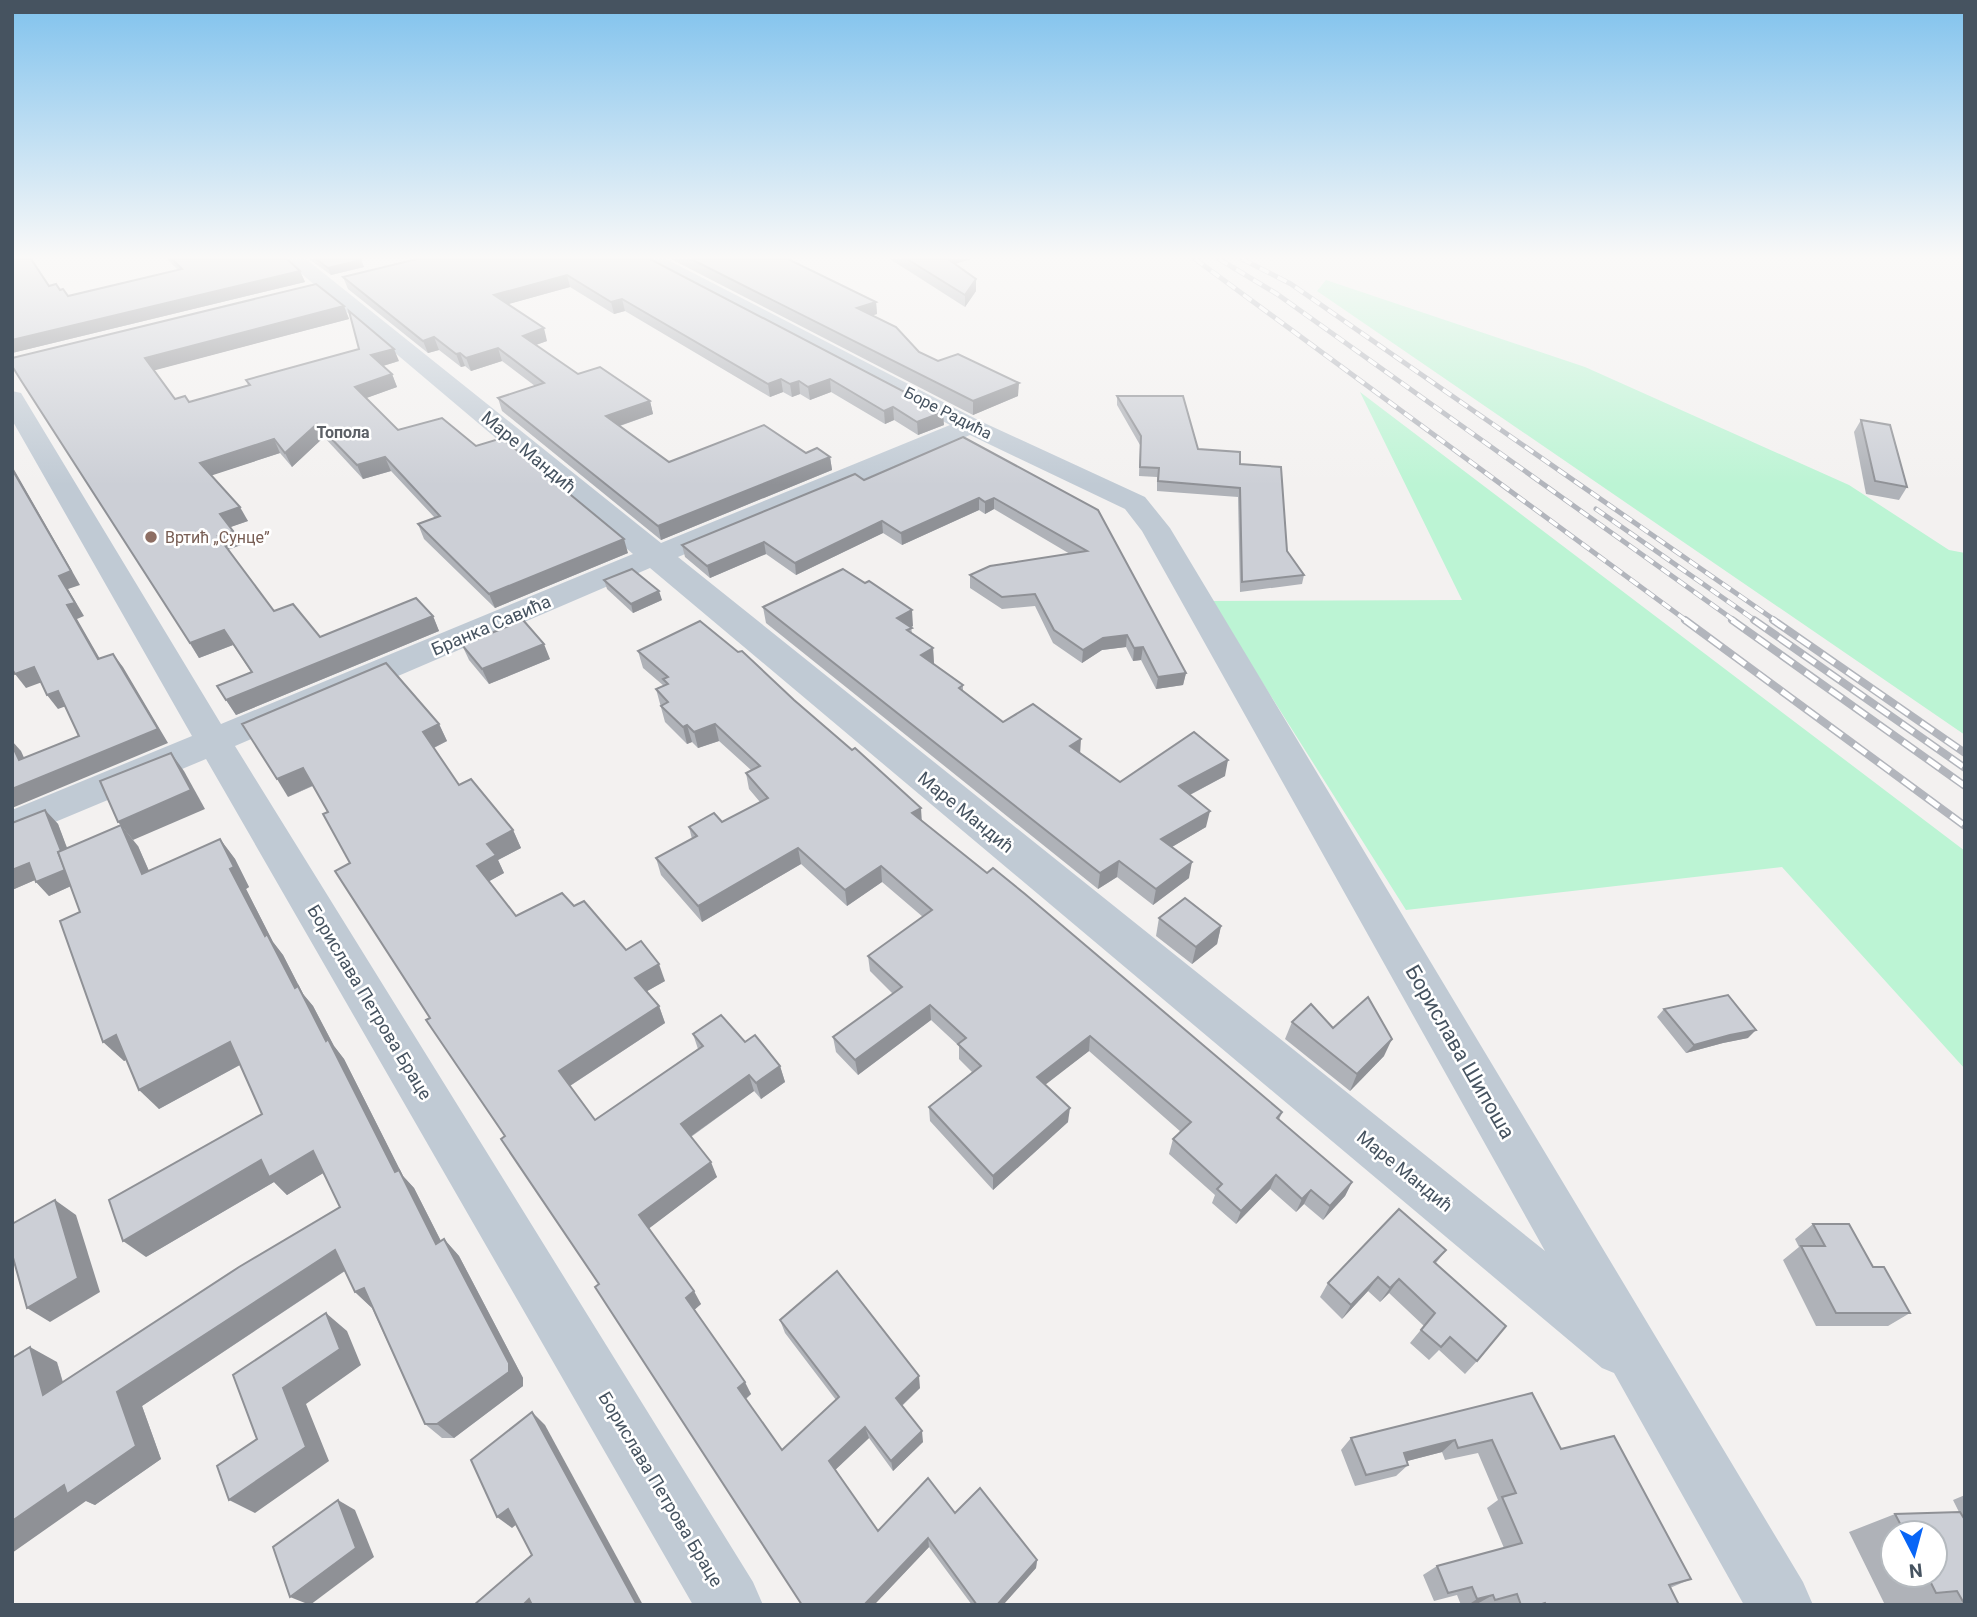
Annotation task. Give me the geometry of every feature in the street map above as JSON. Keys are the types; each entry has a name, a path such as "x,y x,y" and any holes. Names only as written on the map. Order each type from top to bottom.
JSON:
{"street":[{"name":"Маре Мандић","path":"388,334 654,556 1640,1363"},
{"name":"Боре Радића","path":"796,334 971,426 1135,503"},
{"name":"Борислава Петрова Браце","path":"12,398 214,742 730,1605"},
{"name":"Бранка Савића","path":"12,826 971,426"},
{"name":"Борислава Шипоша","path":"1135,503 1155,528 1780,1605"}],"green space":[{"path":"1380,334 1488,334 1585,367 1849,485 1949,550 1965,553 1965,735"},
{"path":"1360,392 1965,851 1965,1069 1782,867 1406,910 1211,601 1462,600"}],"building":[{"path":"12,334 35,334 12,340"},
{"path":"109,334 235,334 145,358 175,399 185,396 189,402 250,385 246,380 359,349 355,334 377,334 394,349 371,355 392,374 355,387 398,430 442,418 476,446 502,438 624,539 489,594 418,524 440,516 385,457 357,465 317,424 285,453 274,439 200,463 240,507 220,514 233,531 218,536 274,611 293,604 320,637 416,598 433,616 226,700 217,686 252,672 224,630 190,643 12,366 12,358"},
{"path":"415,334 527,334 523,336 578,374 600,367 650,401 606,416 669,462 764,425 806,453 817,448 830,457 658,526 498,398 544,383 498,348 466,358 460,353 456,354 434,337 423,341"},
{"path":"683,334 795,334 943,412 917,422 893,407 884,411 830,379 808,387 799,381 790,384 781,379 768,384"},
{"path":"841,334 903,334 919,352 938,361 958,354 1019,383 973,401"},
{"path":"1117,396 1183,396 1198,449 1240,452 1240,464 1281,467 1287,551 1304,575 1242,582 1240,488 1158,481 1159,468 1140,467 1141,436"},
{"path":"1861,420 1890,425 1907,487 1875,481"},
{"path":"963,437 1098,510 1186,673 1158,677 1143,647 1134,648 1127,635 1103,638 1083,650 1054,630 1035,594 1002,597 970,575 990,566 1087,551 994,498 985,502 979,498 901,533 882,521 795,563 764,542 707,566 682,545 855,474 864,480"},
{"path":"12,469 71,571 59,576 75,603 67,605 98,659 113,654 158,729 12,789 12,745 19,760 79,736 58,691 47,695 34,667 15,674 12,669"},
{"path":"632,569 659,591 631,604 604,580"},
{"path":"843,569 865,583 869,581 912,610 897,618 912,628 907,630 933,648 921,655 963,685 959,688 1003,722 1033,704 1081,739 1070,746 1120,782 1194,732 1228,760 1179,786 1210,811 1161,839 1192,862 1156,889 1119,861 1100,873 763,607"},
{"path":"523,620 544,644 482,669 462,645"},
{"path":"700,621 738,652 742,651 794,700 852,750 855,748 921,808 912,813 987,873 993,868 1282,1112 1277,1118 1352,1182 1330,1206 1311,1190 1302,1199 1276,1175 1241,1211 1217,1189 1222,1184 1173,1139 1191,1122 1090,1036 1037,1077 1070,1108 993,1176 929,1107 981,1066 958,1044 966,1038 930,1005 855,1060 833,1037 902,987 868,956 932,910 881,866 845,890 798,848 698,906 656,858 697,836 689,827 714,813 722,822 768,798 746,773 760,766 715,724 694,732 687,725 683,727 661,706 668,702 656,689 668,684 663,679 668,677 638,651"},
{"path":"386,663 439,724 423,732 459,785 471,779 513,830 487,844 496,855 477,866 516,916 562,893 574,906 584,901 626,950 641,941 659,964 635,978 659,1006 559,1071 595,1120 703,1046 693,1034 721,1015 745,1042 755,1035 780,1066 756,1083 749,1075 681,1124 711,1162 639,1215 694,1291 686,1298 745,1382 738,1388 782,1450 839,1397 780,1320 837,1271 919,1376 896,1398 922,1431 891,1461 865,1427 829,1461 878,1531 928,1478 955,1513 980,1488 1037,1560 997,1605 977,1605 928,1538 864,1605 802,1605 595,1287 599,1284 501,1139 505,1136 426,1020 430,1018 335,871 350,863 323,814 328,812 303,768 277,779 242,724"},
{"path":"171,753 191,790 118,822 100,781"},
{"path":"45,810 61,851 58,852 65,870 36,882 29,863 12,870 12,823"},
{"path":"121,825 142,874 220,839 234,867 230,869 265,936 267,934 295,988 298,986 326,1041 328,1039 395,1172 399,1170 436,1244 444,1239 509,1363 509,1372 437,1424 425,1424 364,1288 355,1292 335,1250 117,1392 136,1446 67,1494 64,1485 12,1521 12,1358 30,1347 43,1395 239,1267 340,1207 313,1151 269,1177 261,1160 123,1241 109,1200 262,1114 230,1042 139,1090 116,1035 103,1042 60,921 80,912 58,852"},
{"path":"1185,898 1221,926 1196,947 1159,918"},
{"path":"1728,995 1756,1030 1694,1045 1664,1009"},
{"path":"1368,997 1392,1039 1357,1074 1292,1022 1311,1004 1333,1028"},
{"path":"55,1200 78,1278 27,1308 12,1254 12,1224"},
{"path":"1399,1209 1446,1250 1434,1262 1506,1326 1477,1361 1450,1337 1441,1347 1421,1330 1435,1313 1399,1279 1390,1288 1378,1277 1351,1305 1328,1283"},
{"path":"1813,1224 1849,1224 1873,1267 1884,1267 1910,1313 1836,1313 1801,1246 1825,1246"},
{"path":"326,1313 340,1349 283,1388 306,1447 229,1500 217,1466 257,1439 233,1375"},
{"path":"1532,1393 1561,1449 1614,1436 1691,1579 1669,1585 1679,1605 1521,1605 1517,1594 1495,1600 1493,1595 1477,1599 1472,1587 1448,1593 1437,1566 1522,1543 1502,1497 1516,1493 1492,1440 1458,1448 1455,1440 1404,1453 1408,1465 1366,1475 1351,1438"},
{"path":"532,1412 637,1605 532,1605 529,1599 523,1605 474,1605 532,1555 508,1509 497,1517 471,1460"},
{"path":"338,1500 356,1548 290,1597 273,1547"},
{"path":"1960,1512 1965,1520 1965,1605 1957,1591 1936,1593 1934,1589 1949,1589 1949,1519 1898,1519 1895,1514"}],"railway":[{"path":"1298,334 1687,621"},
{"path":"1334,334 1735,621"},
{"path":"1364,334 1776,621"},
{"path":"1596,509 1756,621"},
{"path":"1685,620 1965,826"},
{"path":"1732,620 1965,786"},
{"path":"1754,620 1965,768"},
{"path":"1773,620 1965,753"}],"place":[{"name":"Вртић „Сунце”","path":"151,537"}],"district":[{"name":"Топола","path":"343,432"}]}
